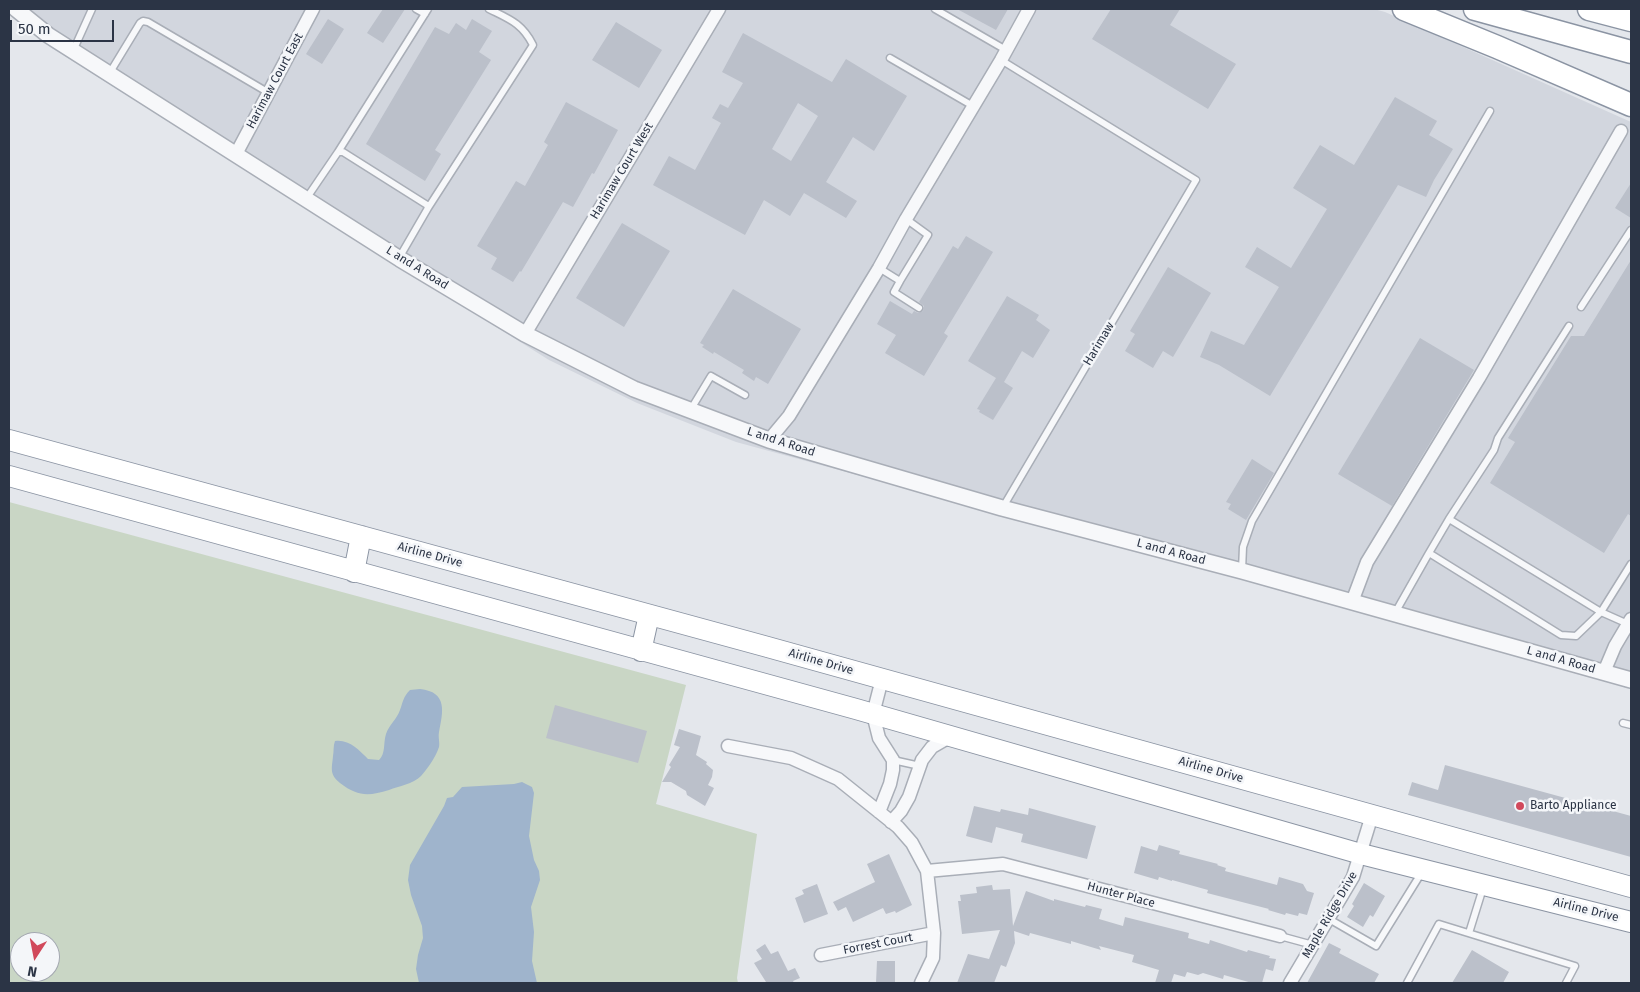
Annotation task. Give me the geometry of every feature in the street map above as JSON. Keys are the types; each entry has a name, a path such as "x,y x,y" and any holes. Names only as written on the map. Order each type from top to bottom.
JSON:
{"highway":[{"path":"1404,9 1497,46 1631,105"},
{"path":"1475,9 1631,52"},
{"path":"1590,9 1631,20"},
{"name":"Airline Drive","path":"9,440 882,679 1631,888"},
{"name":"Airline Drive","path":"9,476 873,714 1361,854 1631,922"},
{"path":"354,572 361,536"},
{"path":"641,651 649,615"}],"street":[{"name":"L and A Road","path":"16,9 48,35 399,258 525,334 634,389 769,440 1002,508 1242,571 1631,680"},
{"name":"Harimaw Court East","path":"236,154 313,9"},
{"name":"Harimaw Court West","path":"525,334 719,9"},
{"path":"769,440 789,416 879,268 1029,9"},
{"path":"1352,602 1367,562 1479,378 1620,131"},
{"path":"1604,672 1615,646 1630,622"},
{"path":"878,812 890,784 892,760 879,738 873,714 882,679"},
{"path":"891,822 901,811 909,797 922,760 932,748 951,736"},
{"path":"728,746 791,758 838,779 898,827 912,843 927,871 934,934 932,958 921,983"},
{"name":"Maple Ridge Drive","path":"1290,983 1353,878 1372,815"},
{"name":"Hunter Place","path":"927,871 1003,864 1280,936"},
{"name":"Forrest Court","path":"821,955 934,934"}],"lane":[{"path":"73,51 92,9"},
{"path":"306,199 341,152 427,12 416,9"},
{"path":"399,258 428,207 534,44 526,31 514,21 489,9"},
{"path":"935,9 1004,55"},
{"path":"109,74 143,21 269,93"},
{"name":"Harimaw","path":"1002,508 1196,180 1004,55"},
{"path":"890,58 973,106"},
{"path":"1242,571 1243,547 1252,521 1490,111"},
{"path":"341,152 428,207"},
{"path":"906,219 928,235 894,292 919,308"},
{"path":"1582,307 1631,230"},
{"path":"879,268 900,282"},
{"path":"1395,614 1449,519 1494,450 1498,438 1570,326"},
{"path":"691,410 710,376 744,395"},
{"path":"1449,519 1601,612 1630,622"},
{"path":"1429,553 1561,635 1576,636 1601,612 1631,564"},
{"path":"1623,723 1631,725"},
{"path":"892,760 920,766"},
{"path":"1329,919 1376,946 1424,869"},
{"path":"1469,933 1484,885"},
{"path":"1407,983 1438,924 1575,966 1566,983"},
{"name":"Hunter Place","path":"1280,936 1313,945"}],"shaded area":[{"path":"9,9 1374,9 1385,12 1631,122 1631,685 736,442 637,403 549,360 50,47 9,13"}],"green space":[{"path":"9,502 686,685 656,804 757,834 737,978 738,983 9,983"}],"water":[{"path":"420,689 435,694 439,699 442,710 439,747 429,766 414,781 382,792 364,794 346,788 334,777 332,771 335,741 349,743 368,759 379,760 384,751 386,734 399,713 405,697 410,690"},
{"path":"522,782 532,787 534,793 529,836 540,880 531,907 534,932 532,961 537,983 419,983 416,969 423,938 422,926 408,880 410,865 447,798 453,797 462,787"}],"building":[{"path":"383,9 405,9 383,43 367,33"},
{"path":"957,9 1008,9 996,30"},
{"path":"1111,9 1180,9 1170,25 1236,64 1208,109 1092,39"},
{"path":"328,19 344,29 322,64 306,54"},
{"path":"472,19 492,31 479,52 491,60 435,150 441,154 425,181 366,144 435,27 449,34 456,23 466,30"},
{"path":"616,22 662,50 639,88 592,60"},
{"path":"743,33 832,82 846,59 907,96 874,151 853,137 826,182 857,201 846,218 804,193 790,216 764,200 745,235 653,185 669,156 695,170 721,123 712,118 720,104 728,108 743,83 722,72","holes":["798,103 818,116 791,161 772,149"]},
{"path":"1395,97 1437,121 1429,135 1453,149 1426,197 1398,185 1270,396 1219,365 1200,357 1211,331 1244,345 1279,287 1245,267 1257,247 1291,268 1327,209 1293,188 1320,145 1354,165"},
{"path":"566,102 618,130 573,207 563,202 513,282 491,269 497,258 477,246 516,181 525,186 548,145 544,142"},
{"path":"1631,183 1631,218 1615,208"},
{"path":"622,223 670,251 624,327 576,298"},
{"path":"966,236 993,252 944,333 948,336 924,376 885,353 896,335 877,324 890,301 912,314 914,311 918,313 923,311 924,306 919,302 953,246 958,249"},
{"path":"1631,260 1631,516 1628,514 1604,553 1490,483 1515,442 1508,438 1571,336 1584,336"},
{"path":"1168,267 1211,293 1173,357 1163,351 1153,368 1125,351 1135,334 1130,331"},
{"path":"733,289 801,329 768,384 756,377 754,381 742,373 744,370 714,352 713,354 702,347 704,345 700,343"},
{"path":"1007,296 1039,315 1036,320 1050,330 1033,358 1022,351 1004,382 1013,388 993,420 977,409 996,378 968,361"},
{"path":"1420,338 1474,370 1392,506 1338,474"},
{"path":"1252,459 1274,473 1246,520 1228,509 1231,504 1226,502"},
{"path":"555,705 647,731 638,763 546,738"},
{"path":"679,729 701,736 696,755 707,762 706,764 713,770 708,785 714,788 705,806 671,782 662,782 671,767 669,765 680,747 674,745"},
{"name":"Barto Appliance","path":"1445,765 1631,816 1631,857 1408,795 1412,782 1438,790"},
{"path":"974,806 1000,812 1001,809 1028,815 1029,808 1096,826 1087,859 1021,842 1023,834 996,827 992,843 966,836"},
{"path":"1159,845 1180,851 1179,854 1218,864 1226,868 1225,871 1277,885 1279,877 1303,884 1307,891 1314,893 1307,915 1299,913 1298,916 1286,913 1285,915 1207,893 1208,890 1159,877 1158,880 1134,873 1141,846 1157,851"},
{"path":"889,854 912,905 896,913 895,911 886,914 883,908 853,922 846,907 838,911 833,902 875,882 867,864"},
{"path":"1364,883 1385,896 1373,917 1370,915 1363,927 1347,917"},
{"path":"817,884 828,914 804,923 795,898 804,894 802,890"},
{"path":"992,885 993,890 1010,889 1013,926 1026,891 1054,901 1054,899 1085,907 1086,905 1102,909 1099,919 1123,926 1125,917 1189,933 1188,938 1209,944 1210,940 1247,952 1248,950 1270,956 1269,958 1276,959 1273,971 1266,969 1262,983 1252,983 1224,975 1223,979 1203,973 1198,975 1187,972 1185,977 1174,974 1171,983 1155,983 1159,970 1132,962 1134,955 1099,946 1101,950 1071,941 1071,944 1030,933 1029,936 1014,931 1015,943 1006,967 1001,965 994,983 957,983 968,954 989,959 1000,930 962,934 958,901 961,901 960,895 977,893 976,887"},
{"path":"1329,943 1341,949 1339,953 1379,974 1374,983 1307,983"},
{"path":"765,944 771,954 778,951 788,971 795,968 800,978 793,981 794,983 764,983 766,982 754,963 762,959 756,950"},
{"path":"1472,950 1509,972 1503,983 1452,983"},
{"path":"877,961 895,961 895,983 876,983"}],"place":[{"name":"Barto Appliance","path":"1520,806"}]}
